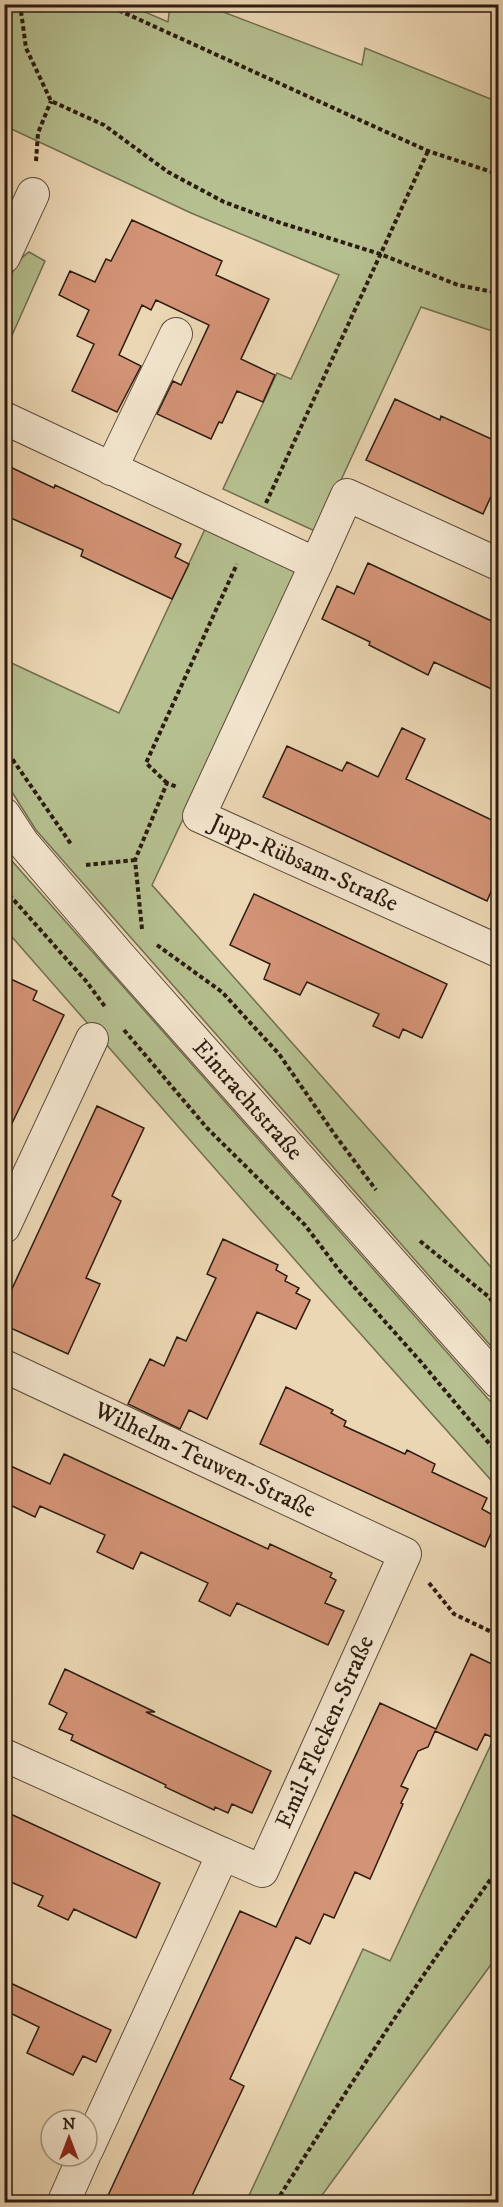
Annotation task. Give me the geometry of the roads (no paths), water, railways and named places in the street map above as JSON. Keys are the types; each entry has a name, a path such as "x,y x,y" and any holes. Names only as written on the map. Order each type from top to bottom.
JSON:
{"street":[{"path":"4,257 33,194"},
{"path":"111,469 176,334"},
{"path":"4,418 316,564"},
{"name":"Jupp-Rübsam-Straße","path":"498,564 347,495 199,816 498,951"},
{"name":"Eintrachtstraße","path":"4,814 23,843 118,954 498,1382"},
{"path":"4,1227 92,1039"},
{"name":"Wilhelm-Teuwen-Straße","path":"4,1366 405,1554"},
{"name":"Emil-Flecken-Straße","path":"4,1755 262,1871 405,1554"},
{"path":"99,2124 223,1854"},
{"path":"65,2199 79,2168"}]}
